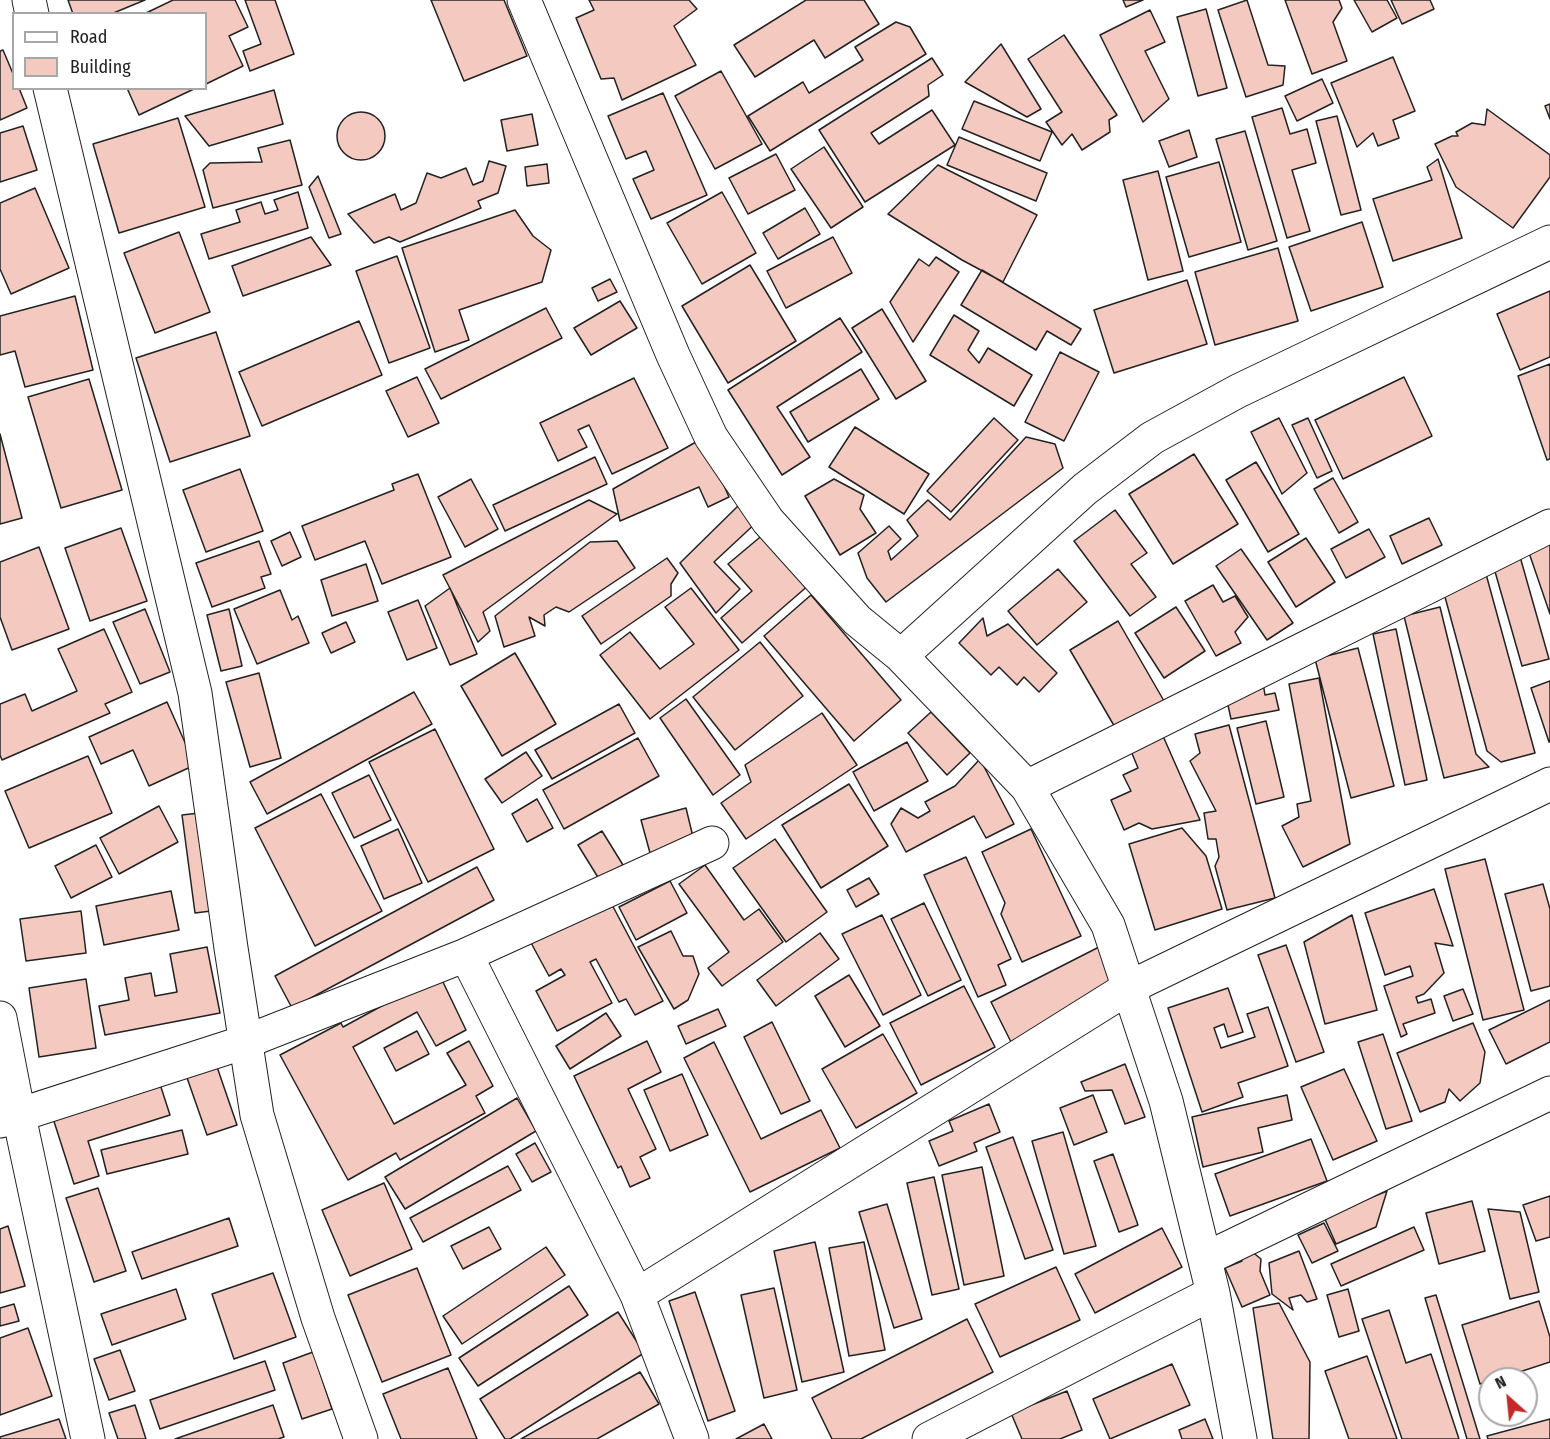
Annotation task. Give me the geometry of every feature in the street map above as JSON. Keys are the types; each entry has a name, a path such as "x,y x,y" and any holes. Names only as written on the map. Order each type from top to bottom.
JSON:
{"street":[{"path":"524,0 673,355 711,436 768,521 856,620 901,656 1027,787 1108,925 1166,1101 1213,1293 1240,1439"},
{"path":"50,90 195,693 257,1115 318,1318 361,1439"},
{"path":"901,656 1085,489 1152,438 1238,390 1550,242"},
{"path":"1027,787 1550,526"},
{"path":"637,1295 1128,988 1550,784"},
{"path":"9,1118 246,1042 466,955 712,843"},
{"path":"466,955 637,1295 692,1439"},
{"path":"0,1018 9,1118 88,1439"},
{"path":"1205,1259 1550,1093"},
{"path":"929,1439 1213,1293"}],"building":[{"path":"68,0 145,0 116,12 72,12"},
{"path":"173,0 235,0 248,27 229,36 243,66 207,84 207,12 148,12"},
{"path":"245,0 275,0 294,54 250,71 243,51 261,44"},
{"path":"431,0 504,0 527,56 464,81"},
{"path":"589,0 689,0 697,9 674,26 696,65 622,100 614,78 601,79 576,18 594,10"},
{"path":"806,0 864,0 879,24 825,58 814,40 755,77 734,45"},
{"path":"1123,0 1143,0 1126,7"},
{"path":"1247,0 1268,65 1285,66 1283,85 1246,97 1218,10"},
{"path":"1285,0 1339,0 1342,8 1333,22 1347,61 1312,74"},
{"path":"1354,0 1387,0 1397,18 1372,32"},
{"path":"1391,0 1430,0 1434,9 1402,24"},
{"path":"1206,9 1227,88 1198,96 1177,17"},
{"path":"1150,10 1165,42 1145,51 1169,99 1143,122 1100,35"},
{"path":"896,22 910,27 926,54 770,151 748,116 803,82 809,93 863,60 855,47"},
{"path":"1064,35 1117,115 1109,120 1110,132 1082,150 1072,134 1062,145 1046,122 1062,112 1028,59"},
{"path":"1001,44 1041,109 1027,117 965,82"},
{"path":"3,50 12,71 12,90 20,90 27,108 0,120 0,51"},
{"path":"1393,57 1415,111 1393,120 1399,138 1378,146 1373,133 1357,147 1331,83"},
{"path":"932,58 943,75 928,85 929,96 871,133 879,144 932,110 955,145 865,202 819,130"},
{"path":"721,71 762,144 715,169 675,96"},
{"path":"1322,79 1333,103 1297,121 1285,96"},
{"path":"128,90 192,90 139,115"},
{"path":"274,90 283,124 209,146 185,116"},
{"path":"663,93 707,195 651,219 633,179 654,170 646,151 626,159 608,116"},
{"path":"974,101 1052,132 1040,161 962,129"},
{"path":"1550,104 1550,119 1545,106"},
{"path":"1282,108 1290,134 1307,129 1316,163 1292,170 1310,231 1287,238 1252,117"},
{"path":"1487,109 1550,155 1550,177 1513,228 1456,187 1435,144 1452,136 1458,136 1456,132 1472,123 1485,125"},
{"path":"356,112 366,112 378,119 385,131 385,141 378,153 366,160 356,160 341,149 337,141 337,131 348,116"},
{"path":"532,114 538,145 507,151 501,120"},
{"path":"1337,116 1361,210 1341,215 1316,121"},
{"path":"178,118 205,207 119,233 93,144"},
{"path":"23,126 37,170 0,182 0,133"},
{"path":"1189,130 1197,157 1169,167 1159,141"},
{"path":"1245,131 1277,241 1248,250 1216,139"},
{"path":"959,137 1047,173 1036,201 947,165"},
{"path":"290,140 302,185 213,208 203,170 210,163 262,162 258,148"},
{"path":"824,147 863,207 831,228 791,169"},
{"path":"776,154 795,190 748,214 729,178"},
{"path":"1438,159 1462,238 1393,261 1373,199 1432,180 1427,167"},
{"path":"489,161 506,166 498,193 478,201 481,208 400,242 389,237 374,243 348,214 395,194 401,210 416,203 427,173 441,178 466,168 473,185 483,181"},
{"path":"1219,162 1241,242 1189,257 1166,177"},
{"path":"547,164 549,183 527,186 525,167"},
{"path":"938,165 1037,215 1003,282 962,260 888,214"},
{"path":"1158,171 1183,271 1148,280 1123,180"},
{"path":"318,176 341,234 329,238 309,187"},
{"path":"35,188 69,268 11,294 0,269 0,203"},
{"path":"298,192 308,228 209,259 201,234 240,222 236,210 261,202 265,214 278,210 274,200"},
{"path":"722,192 756,253 702,284 667,223"},
{"path":"805,208 820,234 778,259 763,233"},
{"path":"515,210 533,236 551,250 542,282 459,310 469,340 435,352 402,248"},
{"path":"1362,222 1383,287 1311,311 1289,247"},
{"path":"179,232 210,312 155,333 124,253"},
{"path":"311,237 331,265 243,296 232,266"},
{"path":"833,237 852,273 786,308 767,271"},
{"path":"1278,248 1298,321 1215,345 1195,272"},
{"path":"397,256 430,348 389,363 356,271"},
{"path":"936,257 959,272 913,342 890,302 919,259 929,266"},
{"path":"750,265 796,341 728,383 682,306"},
{"path":"982,270 1081,329 1071,345 1047,331 1036,350 961,305"},
{"path":"610,279 617,292 598,301 592,288"},
{"path":"1187,280 1207,344 1114,373 1094,310"},
{"path":"1550,291 1550,357 1520,370 1497,314"},
{"path":"75,296 93,370 25,387 15,351 0,355 0,316"},
{"path":"620,301 637,328 591,355 574,328"},
{"path":"546,308 562,338 441,399 425,369"},
{"path":"882,309 926,381 896,399 852,328"},
{"path":"954,315 979,331 968,350 979,363 988,348 1032,375 1014,406 930,355"},
{"path":"840,318 862,352 777,407 810,457 782,475 728,390"},
{"path":"359,321 382,375 262,426 239,372"},
{"path":"216,332 250,436 170,462 136,358"},
{"path":"1060,352 1099,372 1064,441 1025,422"},
{"path":"1550,364 1550,459 1547,460 1518,376"},
{"path":"861,369 879,399 808,442 790,412"},
{"path":"417,377 439,423 408,437 386,391"},
{"path":"1404,377 1432,436 1343,479 1315,420"},
{"path":"634,378 668,448 612,474 589,425 578,430 587,447 558,461 540,423"},
{"path":"89,379 122,490 61,508 28,397"},
{"path":"994,418 1018,440 951,512 927,491"},
{"path":"1279,418 1307,473 1282,494 1251,432"},
{"path":"1308,418 1332,471 1317,478 1292,425"},
{"path":"855,427 929,474 904,514 829,467"},
{"path":"0,434 22,518 0,524"},
{"path":"1026,437 1055,444 1063,468 886,602 867,578 858,553 889,526 901,539 888,551 891,560 918,536 907,520 928,500 950,520"},
{"path":"703,438 729,497 708,507 699,487 620,521 613,489"},
{"path":"1194,454 1238,524 1173,564 1129,494"},
{"path":"595,457 607,484 505,531 493,505"},
{"path":"1256,462 1299,534 1268,552 1226,480"},
{"path":"240,469 263,531 206,552 183,490"},
{"path":"418,474 451,557 382,584 365,541 315,560 302,526 394,490 392,484"},
{"path":"1333,478 1358,522 1339,533 1314,489"},
{"path":"471,479 498,529 465,547 438,497"},
{"path":"834,479 864,495 860,509 876,533 840,555 805,496"},
{"path":"589,500 617,514 483,612 490,631 478,642 443,575"},
{"path":"740,504 758,521 714,562 740,589 716,613 680,563"},
{"path":"1115,510 1147,553 1131,564 1156,597 1130,616 1074,541"},
{"path":"1429,518 1442,545 1402,564 1390,536"},
{"path":"121,528 147,601 90,621 65,548"},
{"path":"1369,529 1385,557 1346,578 1331,549"},
{"path":"290,532 301,557 282,566 271,541"},
{"path":"765,533 810,584 742,643 721,618 752,591 728,564"},
{"path":"1550,536 1550,614 1526,544"},
{"path":"1306,538 1335,582 1296,607 1268,562"},
{"path":"259,541 271,574 261,577 265,588 212,607 196,563"},
{"path":"617,541 635,568 569,612 556,607 544,615 545,626 529,617 535,636 504,647 495,616 590,542"},
{"path":"39,547 69,629 12,650 0,617 0,562"},
{"path":"1241,549 1293,623 1267,640 1216,566"},
{"path":"1519,553 1549,659 1522,666 1494,568"},
{"path":"667,558 678,573 671,584 671,596 601,644 582,616"},
{"path":"366,564 378,601 332,616 321,580"},
{"path":"1058,569 1087,602 1037,645 1008,611"},
{"path":"1486,574 1535,753 1501,762 1487,751 1442,586"},
{"path":"1213,585 1223,602 1235,596 1248,617 1235,632 1241,643 1216,656 1185,601"},
{"path":"450,588 477,654 450,665 425,606"},
{"path":"691,588 739,650 650,719 600,655 630,632 660,669 694,644 665,607"},
{"path":"280,590 292,620 298,616 309,643 257,664 234,609"},
{"path":"811,595 901,700 854,741 764,636"},
{"path":"418,600 437,648 407,660 388,612"},
{"path":"1176,607 1205,651 1164,678 1135,633"},
{"path":"1440,607 1476,754 1489,767 1444,778 1404,616"},
{"path":"145,609 170,672 140,684 113,622"},
{"path":"229,609 242,666 221,671 207,615"},
{"path":"983,618 987,636 1008,624 1057,673 1039,692 1024,677 1017,685 999,667 991,675 959,643"},
{"path":"1118,621 1164,701 1116,729 1070,650"},
{"path":"346,622 355,642 331,653 322,633"},
{"path":"104,629 132,692 105,704 110,713 2,760 0,755 0,704 25,694 32,711 77,691 58,649"},
{"path":"1396,629 1427,780 1405,785 1373,634"},
{"path":"760,642 803,696 735,750 693,697"},
{"path":"1358,648 1394,786 1351,798 1315,659"},
{"path":"515,653 556,724 502,756 461,686"},
{"path":"259,673 281,758 250,767 226,682"},
{"path":"1319,678 1350,844 1303,867 1282,826 1299,817 1297,804 1311,801 1289,684"},
{"path":"1550,681 1550,742 1549,742 1531,688"},
{"path":"1263,683 1265,695 1275,693 1279,710 1231,719 1226,696"},
{"path":"414,692 432,724 267,814 250,782"},
{"path":"686,699 740,775 713,795 660,718"},
{"path":"167,702 195,765 149,786 133,750 101,764 89,737"},
{"path":"619,704 635,733 552,779 535,750"},
{"path":"931,712 970,753 947,775 908,733"},
{"path":"822,713 857,765 746,839 721,803 751,782 745,765"},
{"path":"1266,721 1284,797 1256,804 1237,728"},
{"path":"1229,725 1275,898 1227,910 1215,866 1219,857 1216,839 1208,839 1204,813 1216,811 1190,761 1200,753 1195,734"},
{"path":"435,729 494,849 428,882 369,762"},
{"path":"1163,736 1200,820 1152,829 1139,823 1124,830 1111,800 1131,791 1123,775 1138,768 1131,751"},
{"path":"638,738 659,776 564,829 543,790"},
{"path":"907,742 928,781 874,811 853,772"},
{"path":"526,752 542,776 502,803 485,779"},
{"path":"88,756 112,813 29,848 5,791"},
{"path":"980,759 1014,824 986,838 974,816 906,852 891,824 901,808 918,818 930,811 925,802 955,786"},
{"path":"369,775 391,820 354,838 332,793"},
{"path":"849,784 888,846 821,888 782,825"},
{"path":"321,794 382,911 315,946 255,828"},
{"path":"537,799 553,828 527,842 512,814"},
{"path":"159,806 178,842 119,874 100,838"},
{"path":"686,808 694,841 650,853 641,820"},
{"path":"199,813 211,911 195,913 182,815"},
{"path":"1182,828 1206,856 1222,909 1155,930 1129,844"},
{"path":"398,829 422,883 384,899 361,846"},
{"path":"1031,829 1081,936 1022,962 1001,914 1005,903 982,852"},
{"path":"602,831 623,865 599,879 578,845"},
{"path":"775,839 827,912 786,942 733,868"},
{"path":"96,845 112,877 71,898 55,866"},
{"path":"966,857 1011,959 998,965 1006,985 978,997 924,875"},
{"path":"1485,859 1524,1010 1483,1020 1445,869"},
{"path":"705,865 744,920 759,909 783,942 722,986 708,968 729,952 679,884"},
{"path":"477,867 494,900 292,1008 275,976"},
{"path":"869,878 879,894 856,907 847,890"},
{"path":"670,881 687,913 636,940 619,907"},
{"path":"1543,884 1550,909 1550,986 1531,991 1505,894"},
{"path":"1434,889 1453,946 1435,943 1444,973 1424,994 1416,997 1418,1003 1431,999 1435,1013 1403,1024 1407,1034 1401,1037 1384,986 1413,976 1410,966 1385,975 1365,913"},
{"path":"171,891 179,930 104,945 96,906"},
{"path":"609,899 663,1001 635,1015 626,999 619,1002 596,959 590,962 612,1003 557,1031 536,991 565,975 561,969 549,976 530,941"},
{"path":"924,903 961,980 928,996 891,919"},
{"path":"81,911 86,953 26,961 20,919"},
{"path":"882,915 921,995 883,1015 842,934"},
{"path":"1352,915 1377,1010 1325,1024 1304,942"},
{"path":"671,931 683,956 693,956 699,974 688,1000 674,1009 638,947"},
{"path":"820,933 839,959 776,1006 757,980"},
{"path":"1286,945 1324,1052 1296,1062 1258,955"},
{"path":"1101,946 1121,986 1011,1042 991,1002"},
{"path":"207,947 220,1013 105,1035 99,1006 129,1000 125,978 151,973 155,996 177,992 170,954"},
{"path":"849,975 880,1026 845,1047 815,996"},
{"path":"437,976 442,980 466,1030 436,1046 417,1012 353,1047 394,1124 466,1085 447,1053 469,1041 493,1086 476,1096 485,1113 400,1160 396,1153 348,1180 280,1055 341,1023 343,1027"},
{"path":"86,979 96,1048 39,1057 29,988"},
{"path":"964,986 995,1047 921,1085 890,1023"},
{"path":"1228,988 1243,1032 1228,1037 1224,1024 1214,1028 1221,1048 1255,1037 1247,1014 1268,1007 1288,1066 1238,1083 1243,1097 1202,1112 1168,1008"},
{"path":"1463,989 1473,1014 1453,1021 1444,996"},
{"path":"1550,1000 1550,1042 1506,1064 1489,1030"},
{"path":"718,1009 726,1026 686,1044 678,1026"},
{"path":"606,1013 621,1036 570,1069 556,1046"},
{"path":"772,1022 810,1101 781,1114 744,1037"},
{"path":"1473,1023 1485,1052 1480,1083 1460,1101 1449,1089 1445,1102 1420,1112 1397,1053"},
{"path":"417,1031 429,1054 396,1071 384,1048"},
{"path":"883,1034 917,1093 856,1128 822,1069"},
{"path":"1383,1034 1412,1121 1386,1129 1358,1042"},
{"path":"647,1041 661,1072 628,1089 656,1149 640,1157 650,1178 630,1187 621,1166 618,1168 574,1076"},
{"path":"714,1042 761,1139 821,1110 840,1148 750,1192 684,1058"},
{"path":"215,1061 237,1125 207,1135 185,1072"},
{"path":"1125,1064 1145,1117 1125,1124 1112,1090 1085,1091 1081,1082"},
{"path":"1344,1069 1377,1141 1333,1160 1301,1087"},
{"path":"682,1074 708,1135 670,1151 644,1090"},
{"path":"158,1078 170,1115 88,1141 99,1176 74,1184 51,1112"},
{"path":"1093,1095 1107,1132 1074,1145 1060,1108"},
{"path":"1287,1095 1292,1120 1258,1128 1263,1152 1203,1167 1192,1117"},
{"path":"517,1098 536,1131 405,1209 385,1177"},
{"path":"989,1104 1000,1132 974,1143 977,1151 939,1166 929,1141 953,1131 949,1121"},
{"path":"182,1130 188,1154 107,1174 101,1150"},
{"path":"1063,1132 1096,1246 1064,1254 1032,1141"},
{"path":"1013,1137 1053,1250 1025,1259 986,1147"},
{"path":"1311,1139 1327,1181 1230,1216 1215,1174"},
{"path":"535,1143 551,1172 532,1182 516,1154"},
{"path":"1113,1154 1138,1225 1119,1232 1094,1161"},
{"path":"508,1166 521,1190 423,1242 410,1218"},
{"path":"982,1167 1004,1276 964,1285 942,1175"},
{"path":"934,1177 959,1289 932,1295 907,1183"},
{"path":"384,1183 412,1249 350,1276 322,1210"},
{"path":"98,1188 126,1271 94,1282 66,1198"},
{"path":"1387,1191 1376,1227 1336,1244 1324,1217"},
{"path":"1550,1196 1550,1237 1536,1241 1523,1205"},
{"path":"1472,1201 1485,1251 1439,1264 1426,1213"},
{"path":"887,1204 922,1319 894,1328 859,1212"},
{"path":"1488,1209 1520,1212 1539,1292 1510,1299"},
{"path":"229,1218 238,1246 142,1279 132,1252"},
{"path":"1324,1223 1338,1251 1312,1263 1298,1235"},
{"path":"8,1226 25,1286 0,1293 0,1229"},
{"path":"489,1227 501,1249 463,1269 451,1246"},
{"path":"1414,1227 1424,1250 1341,1286 1331,1264"},
{"path":"1162,1228 1182,1267 1095,1313 1075,1274"},
{"path":"815,1242 844,1372 802,1382 774,1251"},
{"path":"864,1242 885,1350 849,1356 829,1248"},
{"path":"546,1247 565,1275 462,1344 443,1316"},
{"path":"1250,1250 1261,1259 1260,1271 1270,1295 1242,1307 1225,1268 1242,1261 1239,1255"},
{"path":"1299,1251 1317,1299 1307,1302 1301,1295 1289,1298 1293,1310 1272,1294 1269,1263"},
{"path":"1056,1267 1080,1320 1000,1357 975,1304"},
{"path":"417,1268 451,1355 382,1382 348,1295"},
{"path":"273,1273 296,1337 234,1359 212,1294"},
{"path":"569,1286 588,1315 478,1386 459,1358"},
{"path":"774,1288 797,1390 764,1398 741,1295"},
{"path":"176,1289 186,1319 112,1345 101,1314"},
{"path":"1348,1289 1359,1331 1339,1337 1327,1295"},
{"path":"695,1292 735,1411 708,1421 669,1301"},
{"path":"1436,1295 1480,1439 1467,1439 1425,1298"},
{"path":"1539,1301 1550,1337 1550,1362 1535,1367 1478,1367 1478,1377 1462,1325"},
{"path":"1279,1303 1310,1362 1309,1439 1273,1439 1253,1308"},
{"path":"14,1304 19,1321 0,1326 0,1308"},
{"path":"1389,1310 1406,1363 1431,1354 1459,1439 1402,1439 1362,1319"},
{"path":"618,1312 644,1353 510,1439 505,1439 480,1399"},
{"path":"967,1319 993,1372 861,1439 832,1439 812,1398"},
{"path":"28,1328 52,1396 0,1415 0,1338"},
{"path":"120,1350 135,1391 109,1400 94,1359"},
{"path":"313,1352 332,1409 302,1419 283,1363"},
{"path":"1367,1356 1397,1439 1349,1439 1325,1371"},
{"path":"265,1361 275,1390 160,1429 150,1400"},
{"path":"1172,1364 1190,1405 1110,1439 1093,1399"},
{"path":"448,1368 477,1439 401,1439 383,1394"},
{"path":"640,1372 659,1404 597,1439 521,1439"},
{"path":"1067,1391 1082,1430 1060,1439 1022,1439 1011,1413"},
{"path":"135,1405 146,1439 118,1439 109,1413"},
{"path":"273,1405 284,1437 278,1439 175,1439"},
{"path":"59,1419 66,1439 0,1439 0,1437"},
{"path":"1205,1419 1213,1439 1182,1439 1179,1430"},
{"path":"1550,1419 1550,1439 1488,1439 1487,1436 1520,1427 1538,1427 1538,1422"},
{"path":"764,1424 772,1439 736,1439"}]}
